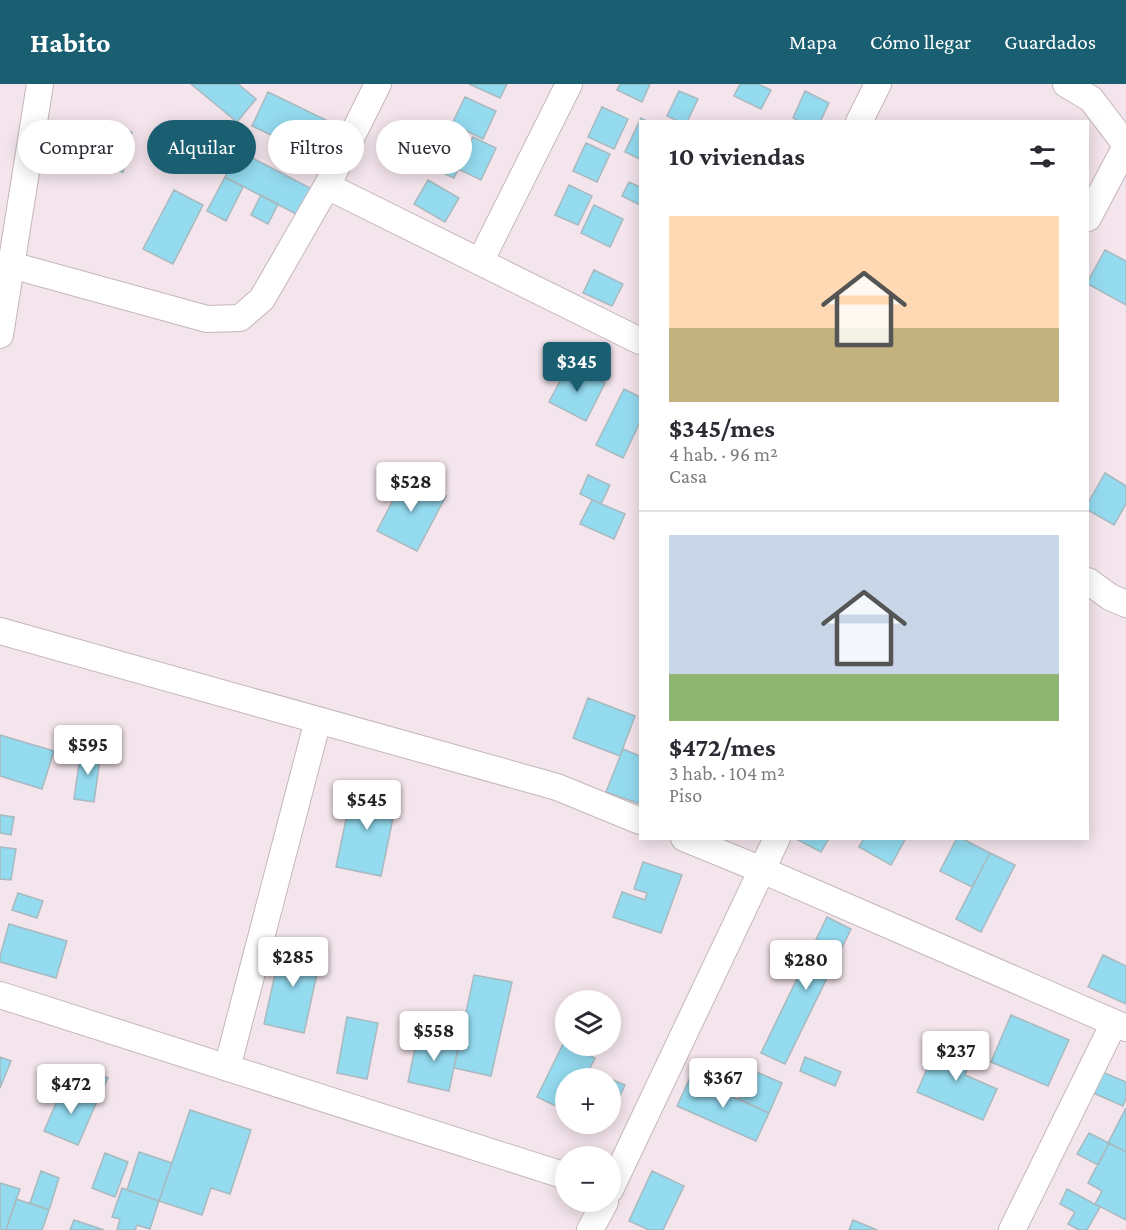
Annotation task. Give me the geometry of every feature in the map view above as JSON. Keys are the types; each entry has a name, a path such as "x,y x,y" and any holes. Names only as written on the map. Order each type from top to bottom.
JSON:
{"street":[{"path":"0,335 40,84"},
{"path":"11,265 207,319 240,318 262,298 327,186 378,84"},
{"path":"480,261 569,84"},
{"path":"861,120 878,84"},
{"path":"1066,84 1091,99 1126,146 1089,216"},
{"path":"327,186 639,340"},
{"path":"1089,583 1110,597 1126,604"},
{"path":"0,631 557,787 639,821"},
{"path":"227,1068 318,720"},
{"path":"689,840 1120,1025 1012,1230"},
{"path":"621,1167 776,840"},
{"path":"0,995 555,1172"},
{"path":"591,1230 600,1212"}],"building":[{"path":"191,84 238,84 256,99 239,120 235,120"},
{"path":"469,84 507,84 500,98"},
{"path":"620,84 650,84 642,102 617,90"},
{"path":"740,84 758,84 771,90 761,109 734,96"},
{"path":"679,91 698,99 688,120 676,120 667,116"},
{"path":"805,91 829,103 821,120 793,118"},
{"path":"268,92 326,120 268,120 268,134 256,128 255,120"},
{"path":"465,97 496,111 483,139 472,134 472,120 454,120"},
{"path":"602,107 628,119 614,149 588,137"},
{"path":"639,122 639,159 625,152"},
{"path":"473,137 496,148 481,180 468,174 472,174"},
{"path":"586,143 610,154 597,182 573,171"},
{"path":"256,160 268,166 268,174 283,174 314,190 300,216 225,177 227,174 256,174"},
{"path":"225,177 243,187 226,221 207,211"},
{"path":"428,180 459,198 445,222 414,204"},
{"path":"629,182 639,187 639,204 622,196"},
{"path":"569,185 592,196 578,225 555,215"},
{"path":"174,190 203,205 173,264 143,249"},
{"path":"261,195 278,204 268,224 251,215"},
{"path":"594,205 623,219 610,247 581,233"},
{"path":"1105,250 1126,261 1126,305 1089,285 1089,279"},
{"path":"594,270 623,284 612,306 583,293"},
{"path":"569,364 605,383 586,421 549,402"},
{"path":"624,389 639,396 639,424 623,458 596,445"},
{"path":"1105,473 1126,486 1126,504 1114,525 1089,511 1089,501"},
{"path":"406,475 446,496 417,551 377,531"},
{"path":"588,475 610,485 601,504 580,494"},
{"path":"592,500 625,514 614,539 580,524"},
{"path":"588,698 635,716 620,756 573,738"},
{"path":"0,735 54,751 42,789 0,776"},
{"path":"623,749 639,756 639,804 606,792"},
{"path":"81,750 101,752 94,802 74,799"},
{"path":"353,786 398,794 381,876 336,867"},
{"path":"0,815 14,817 11,835 0,833"},
{"path":"798,840 828,840 821,852"},
{"path":"863,840 905,840 891,865 859,847"},
{"path":"956,840 965,840 990,853 972,887 940,871"},
{"path":"0,847 16,849 11,880 0,879"},
{"path":"990,853 1015,865 981,932 956,919"},
{"path":"643,862 682,875 661,933 613,917 622,892 645,900 647,893 634,889"},
{"path":"18,893 43,901 37,918 12,910"},
{"path":"827,917 851,929 785,1064 761,1053"},
{"path":"9,924 67,941 56,978 0,962"},
{"path":"282,943 322,951 304,1033 264,1024"},
{"path":"1103,955 1126,966 1126,1004 1088,987"},
{"path":"474,975 512,982 491,1076 454,1068"},
{"path":"1011,1015 1069,1040 1048,1086 991,1062"},
{"path":"347,1017 378,1023 367,1079 337,1073"},
{"path":"418,1034 459,1043 449,1091 408,1082"},
{"path":"940,1039 974,1054 965,1075 997,1089 983,1120 917,1092"},
{"path":"557,1056 595,1058 590,1068 555,1068 555,1106 537,1097"},
{"path":"0,1057 11,1061 0,1088"},
{"path":"805,1057 841,1072 835,1086 800,1071"},
{"path":"89,1070 108,1078 98,1099 80,1092"},
{"path":"752,1070 782,1083 769,1113 739,1099"},
{"path":"1100,1071 1126,1082 1126,1099 1123,1106 1091,1092"},
{"path":"690,1078 769,1113 756,1141 677,1106"},
{"path":"64,1085 98,1099 78,1145 44,1131"},
{"path":"1126,1108 1126,1152 1108,1143"},
{"path":"190,1110 251,1130 230,1194 211,1188 202,1215 159,1201"},
{"path":"1089,1133 1109,1143 1098,1165 1077,1154"},
{"path":"1109,1143 1126,1152 1126,1220 1095,1204 1102,1191 1088,1183"},
{"path":"139,1152 172,1163 159,1201 127,1190"},
{"path":"105,1153 128,1162 115,1197 92,1188"},
{"path":"41,1171 59,1178 49,1210 30,1203"},
{"path":"652,1171 684,1186 663,1230 649,1230 629,1221"},
{"path":"0,1183 20,1189 6,1230 0,1230"},
{"path":"122,1188 159,1201 150,1229 137,1225 135,1230 117,1230 120,1219 112,1217"},
{"path":"1067,1189 1100,1207 1087,1230 1079,1230 1068,1224 1075,1212 1060,1204"},
{"path":"16,1199 49,1210 42,1230 6,1230"},
{"path":"74,1220 104,1230 70,1230"},
{"path":"853,1220 877,1230 849,1230"}]}
